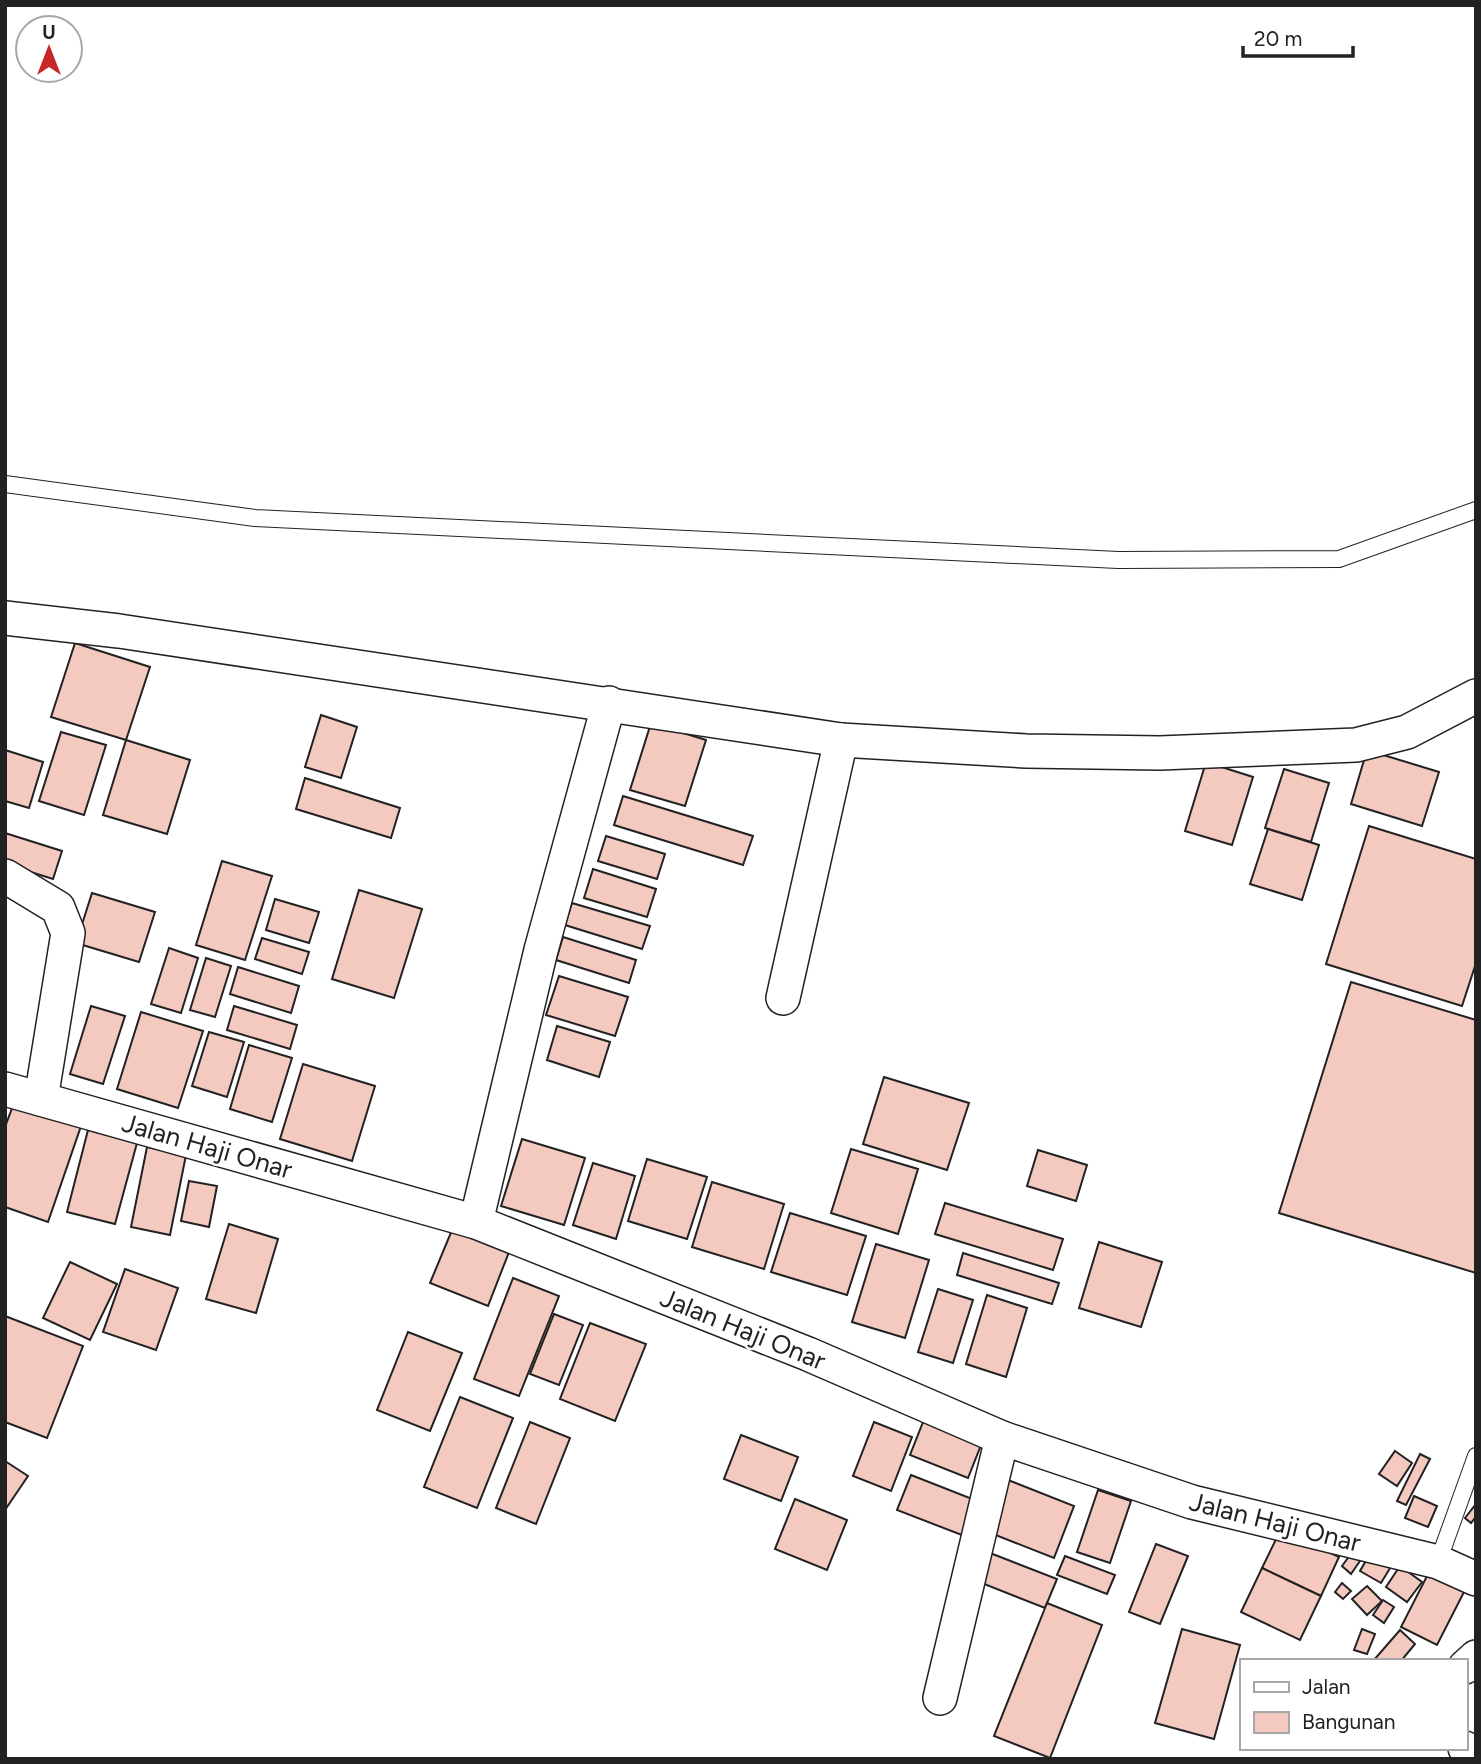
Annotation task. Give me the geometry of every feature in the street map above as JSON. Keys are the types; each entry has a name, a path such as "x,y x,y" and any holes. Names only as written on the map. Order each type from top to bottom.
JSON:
{"street":[{"path":"5,618 118,631 841,740 1026,751 1160,753 1356,745 1407,733 1476,696"},
{"path":"476,1222 541,950 609,703"},
{"path":"783,998 841,740"},
{"path":"5,876 58,908 68,933 16,1098"},
{"name":"Jalan Haji Onar","path":"16,1098 476,1222 808,1354 1002,1438 1192,1502 1438,1562 1476,1579"},
{"path":"940,1698 1002,1438"}],"lane":[{"path":"5,484 255,518 1118,561 1339,559 1476,510"},
{"path":"1438,1562 1476,1456"}],"building":[{"path":"75,643 150,667 126,740 51,717"},
{"path":"321,715 357,727 341,778 305,767"},
{"path":"651,723 706,740 685,806 630,790"},
{"path":"61,732 106,745 84,815 39,801"},
{"path":"126,740 190,760 167,834 103,815"},
{"path":"5,750 43,762 29,808 5,801"},
{"path":"1367,750 1439,772 1422,826 1351,804"},
{"path":"1206,762 1253,777 1232,845 1185,831"},
{"path":"1284,769 1329,783 1311,842 1265,828"},
{"path":"305,778 400,808 391,838 296,809"},
{"path":"623,796 753,836 743,865 614,825"},
{"path":"1369,826 1476,859 1476,963 1462,1006 1326,964"},
{"path":"1268,829 1319,845 1302,900 1250,884"},
{"path":"5,833 62,851 53,879 5,864"},
{"path":"606,836 665,854 657,879 598,861"},
{"path":"222,861 272,876 245,960 196,945"},
{"path":"593,869 656,889 647,917 584,898"},
{"path":"359,890 422,909 394,998 332,979"},
{"path":"92,893 155,912 139,962 76,943"},
{"path":"275,899 319,912 309,943 266,930"},
{"path":"572,903 650,926 642,949 565,925"},
{"path":"563,937 636,960 629,983 556,960"},
{"path":"262,938 309,952 302,974 255,959"},
{"path":"169,948 198,958 181,1013 151,1004"},
{"path":"206,958 231,966 215,1017 190,1010"},
{"path":"238,967 299,986 291,1013 230,994"},
{"path":"559,976 628,997 615,1036 546,1015"},
{"path":"1351,982 1476,1020 1476,1273 1279,1213"},
{"path":"91,1006 125,1016 103,1084 70,1074"},
{"path":"234,1006 297,1025 290,1049 227,1030"},
{"path":"141,1012 203,1031 178,1108 117,1089"},
{"path":"557,1026 610,1042 599,1077 547,1060"},
{"path":"209,1032 244,1042 227,1097 192,1086"},
{"path":"249,1045 292,1058 272,1122 230,1109"},
{"path":"303,1064 375,1086 352,1161 280,1139"},
{"path":"884,1077 969,1103 947,1170 863,1144"},
{"path":"14,1103 81,1126 48,1222 5,1207 5,1127"},
{"path":"88,1130 137,1143 115,1224 67,1212"},
{"path":"522,1139 585,1158 564,1225 501,1206"},
{"path":"147,1147 186,1155 170,1235 131,1227"},
{"path":"851,1149 918,1169 898,1234 831,1213"},
{"path":"1038,1150 1087,1165 1076,1201 1027,1186"},
{"path":"647,1159 707,1177 687,1239 628,1221"},
{"path":"593,1163 635,1176 616,1239 573,1225"},
{"path":"189,1181 217,1186 209,1227 181,1221"},
{"path":"712,1182 784,1204 764,1269 692,1247"},
{"path":"945,1203 1063,1239 1053,1270 935,1234"},
{"path":"790,1213 866,1236 847,1295 771,1272"},
{"path":"229,1224 278,1239 256,1313 206,1299"},
{"path":"452,1230 509,1252 488,1306 430,1283"},
{"path":"1099,1242 1162,1262 1141,1327 1079,1308"},
{"path":"876,1244 929,1260 905,1338 852,1322"},
{"path":"963,1253 1059,1283 1052,1304 957,1275"},
{"path":"70,1262 117,1284 90,1340 43,1318"},
{"path":"125,1269 178,1288 156,1350 103,1332"},
{"path":"513,1278 559,1296 519,1396 474,1379"},
{"path":"938,1289 973,1300 953,1363 918,1352"},
{"path":"987,1295 1027,1308 1006,1377 966,1364"},
{"path":"554,1314 583,1325 559,1385 530,1374"},
{"path":"5,1316 83,1346 47,1438 5,1422"},
{"path":"590,1323 646,1344 615,1421 560,1399"},
{"path":"408,1332 462,1353 430,1431 377,1410"},
{"path":"460,1397 513,1418 477,1508 424,1487"},
{"path":"925,1417 983,1440 968,1478 910,1455"},
{"path":"530,1422 570,1438 536,1524 496,1508"},
{"path":"874,1422 912,1437 891,1491 853,1476"},
{"path":"741,1435 798,1457 781,1501 724,1479"},
{"path":"1395,1451 1412,1463 1397,1486 1379,1474"},
{"path":"1420,1454 1430,1459 1406,1505 1397,1501"},
{"path":"5,1461 28,1476 5,1510"},
{"path":"911,1475 980,1502 967,1537 897,1510"},
{"path":"1008,1480 1074,1506 1054,1558 988,1532"},
{"path":"1098,1490 1131,1501 1110,1563 1077,1552"},
{"path":"1414,1496 1437,1506 1428,1527 1405,1518"},
{"path":"795,1499 847,1520 827,1570 775,1549"},
{"path":"1476,1504 1476,1517 1471,1523 1465,1518"},
{"path":"1281,1529 1339,1557 1321,1596 1262,1568"},
{"path":"1156,1544 1188,1556 1160,1624 1129,1612"},
{"path":"1374,1547 1395,1560 1381,1583 1360,1571"},
{"path":"985,1551 1057,1579 1045,1608 974,1580"},
{"path":"1353,1551 1362,1558 1351,1574 1342,1566"},
{"path":"1065,1556 1115,1575 1107,1594 1057,1575"},
{"path":"1400,1566 1422,1582 1407,1602 1386,1587"},
{"path":"1262,1568 1321,1596 1300,1640 1241,1612"},
{"path":"1428,1574 1464,1592 1437,1645 1401,1627"},
{"path":"1342,1583 1351,1591 1343,1599 1335,1592"},
{"path":"1367,1586 1382,1601 1367,1615 1352,1599"},
{"path":"1383,1600 1394,1607 1384,1623 1373,1615"},
{"path":"1047,1603 1102,1625 1050,1758 994,1736"},
{"path":"1182,1629 1240,1645 1214,1739 1155,1723"},
{"path":"1362,1629 1375,1634 1367,1654 1354,1650"},
{"path":"1400,1630 1415,1644 1403,1659 1375,1659"}]}
